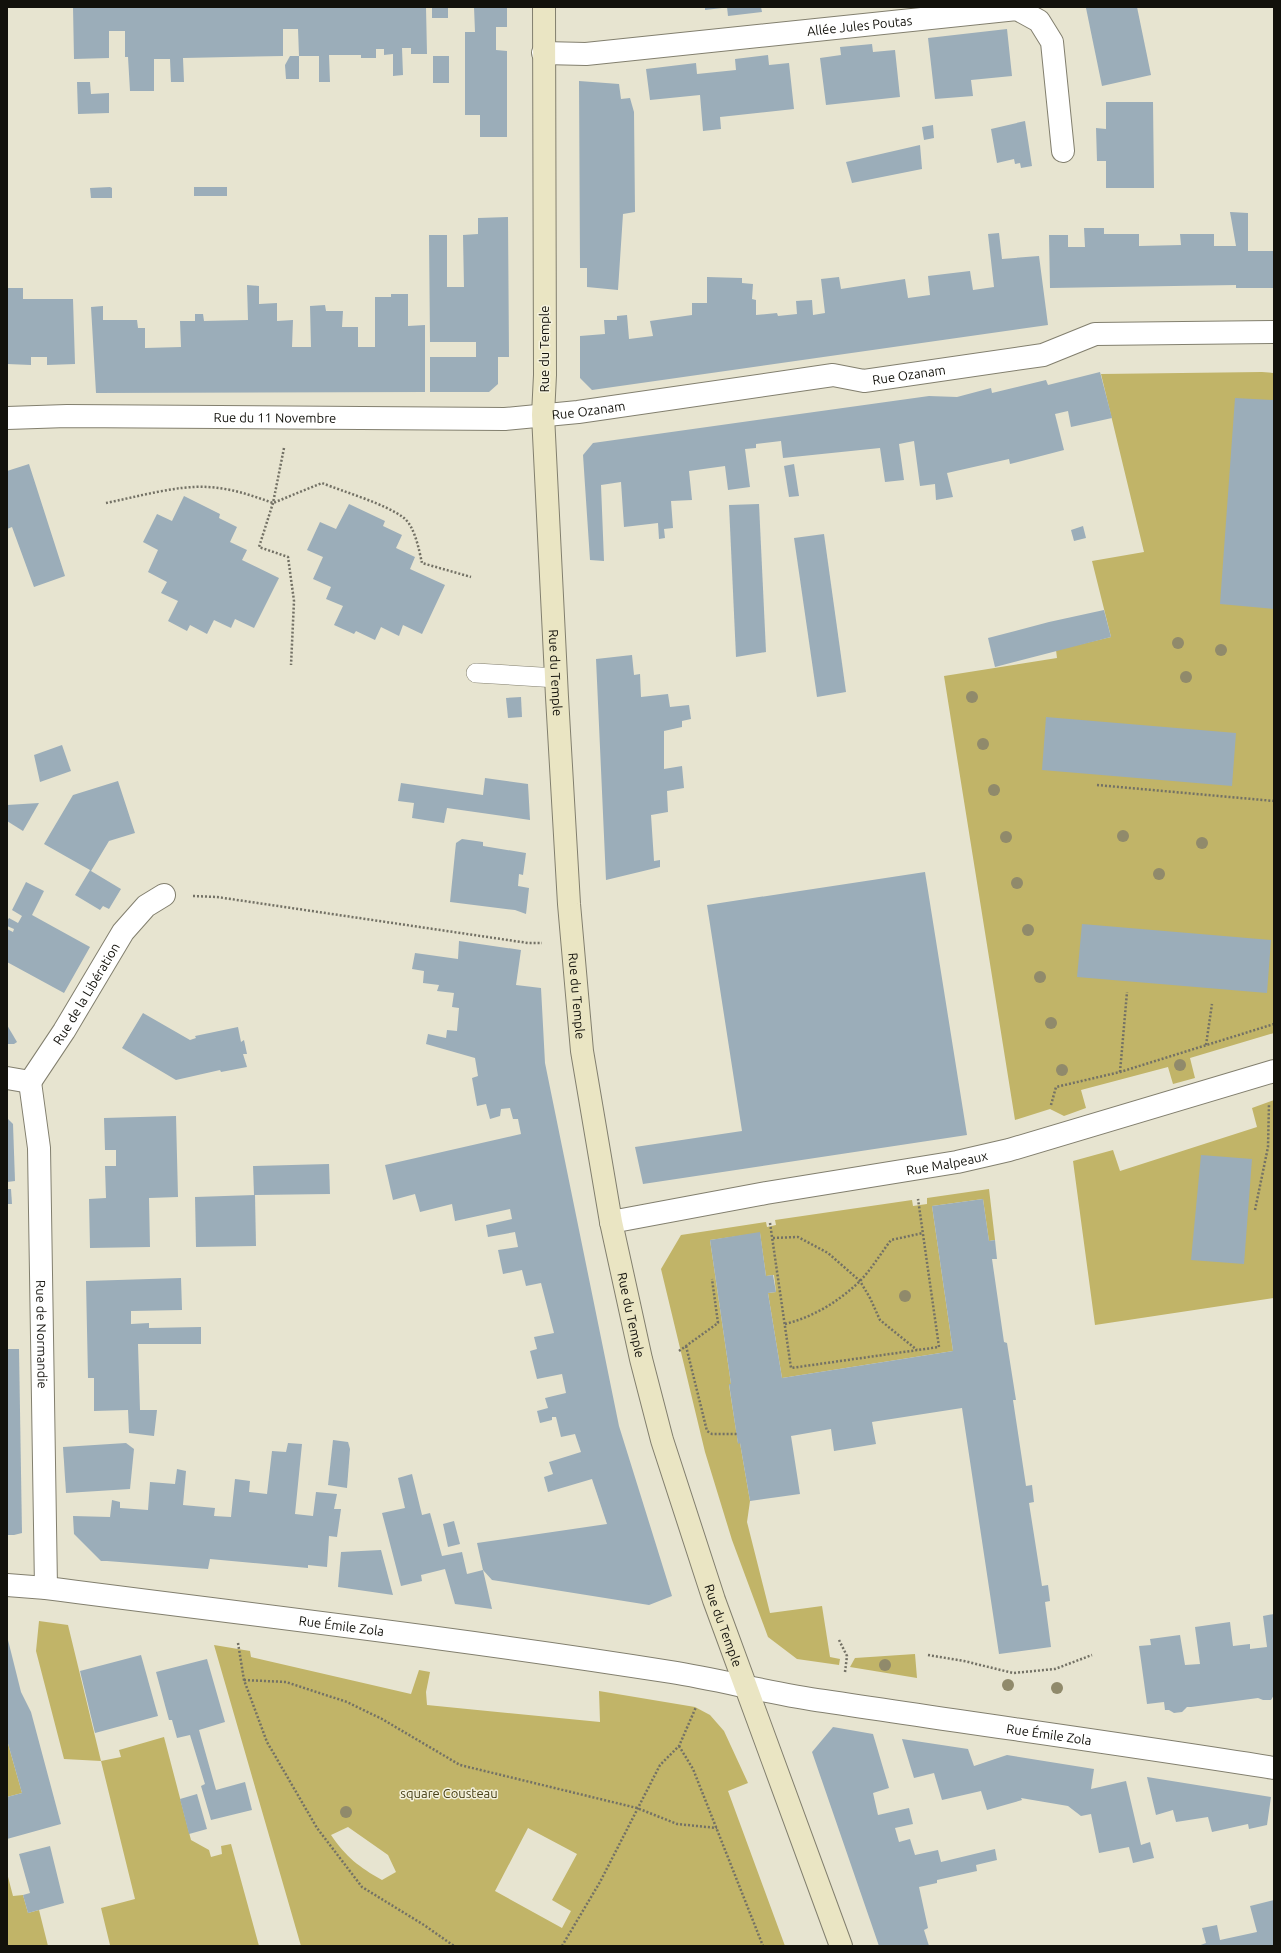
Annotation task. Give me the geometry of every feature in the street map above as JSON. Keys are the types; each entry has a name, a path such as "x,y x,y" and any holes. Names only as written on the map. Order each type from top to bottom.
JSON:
{"street":[{"name":"Rue du Temple","path":"544,7 545,375 543,415 558,713 582,1051 611,1222 641,1358 662,1440 714,1600 841,1946"},
{"name":"Allée Jules Poutas","path":"543,53 586,54 1017,9 1039,21 1052,42 1063,151"},
{"name":"Rue Ozanam","path":"543,415 833,375 864,381 1043,355 1095,334 1274,332"},
{"name":"Rue du 11 Novembre","path":"7,418 67,416 283,419 505,419 543,415"},
{"name":"Rue de la Libération","path":"30,1082 64,1031 123,932 146,906 164,895"},
{"name":"Rue Malpeaux","path":"611,1222 766,1193 914,1169 1009,1150 1051,1136 1274,1071"},
{"path":"7,1078 30,1082"},
{"name":"Rue de Normandie","path":"30,1082 40,1148 46,1588"},
{"name":"Rue Émile Zola","path":"7,1585 46,1588 435,1638 676,1673 823,1701 1123,1744 1274,1768"}],"lane":[{"path":"476,673 557,678"}],"path":[{"path":"283,419 284,446 273,503 259,547 288,557 294,601 290,665"},
{"path":"106,503 166,491 206,487 241,492 273,503 322,483 377,504 404,518 416,539 422,563 471,577"},
{"path":"1097,786 1274,801"},
{"path":"164,895 217,897 528,943 573,941"},
{"path":"1120,1072 1127,992"},
{"path":"1206,1045 1212,1004"},
{"path":"1051,1136 1050,1109 1056,1088 1120,1072 1274,1024"},
{"path":"1255,1210 1268,1147 1269,1101"},
{"path":"766,1193 791,1368 939,1347 914,1169"},
{"path":"785,1324 805,1319 824,1310 860,1281 891,1240 923,1233"},
{"path":"772,1238 798,1237 828,1253 860,1281 880,1320 917,1350"},
{"path":"679,1351 718,1323 712,1279"},
{"path":"686,1346 706,1431 712,1434 737,1434"},
{"path":"235,1612 234,1621 244,1680 267,1742 284,1774 317,1828 362,1887 424,1925 454,1946"},
{"path":"839,1640 847,1656 845,1672"},
{"path":"928,1655 964,1661 1014,1673 1055,1669 1092,1655"},
{"path":"562,1946 600,1882 660,1765 679,1746 695,1707 704,1701 703,1678"},
{"path":"244,1680 286,1682 312,1689 347,1702 382,1719 460,1765 637,1808 677,1824 717,1828"},
{"path":"679,1746 693,1769 763,1946"}],"green space":[{"path":"1274,373 1274,1033 1190,1058 1195,1078 1173,1084 1168,1067 1081,1090 1086,1108 1064,1116 1050,1109 1015,1120 944,676 1057,658 1056,650 1111,637 1092,561 1144,552 1101,374"},
{"path":"1274,1100 1274,1298 1095,1325 1073,1161 1113,1150 1120,1171 1257,1127 1252,1108"},
{"path":"989,1189 995,1240 989,1241 983,1199 932,1206 953,1351 782,1378 768,1293 776,1292 774,1275 766,1276 760,1233 710,1240 731,1384 729,1385 738,1443 740,1443 750,1501 747,1522 770,1613 822,1606 830,1657 840,1659 839,1665 797,1659 768,1637 732,1540 705,1452 661,1269 681,1235 766,1222 767,1227 776,1225 775,1220 912,1200 913,1206 927,1204 927,1198"},
{"path":"39,1621 68,1625 101,1761 64,1759 36,1651"},
{"name":"square Cousteau","path":"214,1645 250,1651 251,1657 411,1694 419,1670 430,1672 426,1692 427,1705 600,1722 599,1691 695,1707 710,1715 724,1731 748,1783 728,1791 785,1946 301,1946","holes":["348,1827 388,1855 396,1872 382,1880 366,1871 348,1855 331,1835","528,1828 577,1854 552,1900 571,1911 562,1928 495,1891"]},
{"path":"915,1654 917,1678 850,1667 855,1658"},
{"path":"164,1737 191,1840 209,1850 211,1857 222,1854 221,1846 231,1844 259,1946 107,1946 110,1945 101,1908 135,1899 101,1761 121,1757 119,1750"},
{"path":"7,1740 22,1793 7,1797"},
{"path":"7,1873 13,1896 23,1895 28,1913 39,1910 48,1946 7,1946"}],"building":[{"path":"73,7 426,7 427,54 411,54 411,48 402,48 403,75 393,76 393,54 384,55 384,49 376,49 376,58 361,58 361,55 329,55 330,82 319,82 319,56 299,56 298,29 283,29 283,56 183,58 184,82 171,82 170,59 154,59 154,91 130,91 128,57 125,57 125,31 109,31 109,58 74,59"},
{"path":"432,7 448,7 448,18 432,18"},
{"path":"474,7 507,7 507,27 496,27 496,50 507,51 507,137 480,137 480,115 465,115 465,32 475,32"},
{"path":"705,7 722,7 722,8 705,10"},
{"path":"727,7 761,7 762,12 728,16"},
{"path":"1137,7 1151,75 1102,86 1086,8"},
{"path":"1007,29 1012,76 971,80 973,96 935,99 928,38"},
{"path":"872,44 873,52 895,50 900,97 826,105 820,58 841,55 840,47"},
{"path":"768,55 769,65 789,63 794,109 720,117 721,129 703,131 700,95 650,100 646,69 696,63 697,74 736,70 735,59"},
{"path":"290,56 299,56 299,79 286,79 285,65"},
{"path":"433,56 449,56 449,83 433,83"},
{"path":"579,81 619,84 621,99 630,98 634,112 635,212 623,214 618,290 587,287 587,268 580,268"},
{"path":"77,82 90,82 91,94 109,93 109,113 78,114"},
{"path":"1106,102 1153,102 1154,188 1106,188 1106,161 1097,161 1096,128 1106,129"},
{"path":"1025,121 1032,166 1021,168 1020,163 1015,164 1014,159 997,163 991,129"},
{"path":"933,125 934,138 924,140 922,127"},
{"path":"920,145 922,169 852,183 846,162"},
{"path":"194,187 227,187 227,196 194,196"},
{"path":"90,188 112,188 112,198 91,198"},
{"path":"1230,212 1248,213 1248,251 1274,251 1274,288 1236,288 1236,285 1050,288 1049,235 1068,235 1068,247 1085,247 1084,228 1104,228 1104,234 1139,234 1139,246 1181,245 1180,234 1214,234 1214,246 1236,246"},
{"path":"508,217 509,357 498,357 498,384 489,392 430,392 430,357 476,357 476,342 430,342 429,235 447,235 447,287 464,287 463,235 478,234 478,218"},
{"path":"999,233 1002,259 1039,256 1048,325 592,390 580,378 580,336 605,334 604,320 617,320 617,316 627,315 629,339 653,336 650,321 692,315 692,303 707,303 707,277 742,278 742,283 753,284 752,299 756,300 756,315 777,313 778,316 797,314 796,301 812,300 813,315 825,313 821,279 839,277 841,289 905,279 908,298 930,295 928,276 970,271 973,290 994,287 988,234"},
{"path":"247,285 259,286 259,304 277,303 277,321 293,320 292,347 311,347 310,306 325,305 326,311 343,311 342,327 358,327 358,347 375,347 375,297 391,297 391,294 408,294 408,326 425,325 425,392 96,393 91,307 103,306 103,320 137,320 138,328 145,328 145,348 181,347 180,321 195,321 195,314 203,314 204,321 248,320"},
{"path":"7,288 23,288 23,299 73,299 75,364 47,365 47,357 31,357 31,365 7,364"},
{"path":"1100,372 1112,418 1071,427 1068,411 1055,414 1064,450 1010,464 1009,459 947,473 953,497 936,500 935,484 920,486 914,441 899,444 904,480 885,482 880,448 783,458 781,441 756,444 756,448 745,449 750,487 728,490 725,466 689,471 692,500 671,501 673,528 664,529 665,538 659,539 658,523 624,527 621,482 601,485 604,561 590,560 583,455 593,443 929,396 957,397 991,388 992,393 1046,380 1048,385"},
{"path":"1235,398 1274,400 1274,609 1220,604"},
{"path":"29,464 65,576 34,587 12,527 7,529 7,471"},
{"path":"794,464 799,496 789,497 784,466"},
{"path":"184,496 220,514 219,518 237,527 230,542 247,550 242,560 279,578 254,628 235,619 231,628 214,620 207,634 190,625 187,631 168,621 178,601 161,593 167,582 148,572 158,550 143,542 157,514 172,521"},
{"path":"349,504 385,521 383,526 402,535 396,548 415,557 410,569 445,585 422,634 403,625 399,636 381,627 375,640 356,631 354,634 334,625 343,606 326,599 331,587 313,579 323,557 307,550 320,522 336,529"},
{"path":"759,504 766,652 736,657 729,505"},
{"path":"1083,526 1086,538 1074,541 1071,530"},
{"path":"824,534 846,692 817,697 794,538"},
{"path":"1104,610 1111,637 995,667 988,638 1049,622"},
{"path":"632,655 634,675 640,674 641,697 668,694 670,707 689,705 691,719 682,721 682,727 664,731 664,769 682,766 684,788 667,791 668,812 651,815 654,861 660,860 660,867 606,880 596,659"},
{"path":"521,697 522,717 508,718 506,698"},
{"path":"1046,717 1236,733 1232,786 1042,770"},
{"path":"62,745 71,771 40,782 34,755"},
{"path":"485,778 528,784 530,820 447,808 444,823 412,818 414,803 398,801 401,783 483,795"},
{"path":"118,781 135,833 109,841 91,871 121,889 109,909 103,906 100,910 75,895 90,870 44,844 73,795"},
{"path":"39,803 23,831 7,821 7,805"},
{"path":"462,839 483,842 483,846 526,853 523,875 519,874 518,886 529,888 526,914 515,910 450,902 456,843"},
{"path":"925,872 967,1135 643,1184 635,1147 742,1131 707,905"},
{"path":"26,882 44,891 32,915 90,947 64,993 7,962 7,929 13,932 14,929 7,926 7,921 9,918 18,923 22,916 12,910"},
{"path":"1082,924 1271,940 1267,993 1077,977"},
{"path":"459,941 521,950 516,985 541,988 545,1063 619,1426 672,1596 649,1605 492,1580 483,1570 477,1543 607,1524 592,1479 548,1492 544,1477 553,1474 549,1462 581,1452 575,1434 561,1437 556,1417 552,1417 552,1420 540,1423 537,1411 548,1408 545,1398 566,1393 562,1374 537,1379 530,1351 537,1349 534,1337 554,1333 541,1283 526,1286 522,1270 503,1274 498,1250 518,1247 515,1232 488,1237 486,1225 512,1219 510,1209 455,1221 452,1204 420,1212 415,1194 393,1200 385,1165 521,1134 518,1119 513,1119 510,1108 501,1109 500,1116 490,1119 486,1104 477,1106 472,1078 478,1076 475,1058 426,1044 428,1034 446,1038 447,1030 457,1031 459,1008 452,1007 454,993 437,991 439,985 423,983 424,971 412,969 415,953 458,959"},
{"path":"143,1013 190,1040 196,1038 195,1036 238,1027 241,1042 244,1040 247,1054 243,1054 247,1067 221,1072 220,1070 176,1080 122,1048"},
{"path":"7,1025 17,1042 14,1044 7,1044"},
{"path":"176,1116 178,1197 149,1198 150,1247 90,1248 89,1199 106,1198 105,1166 116,1166 116,1150 105,1150 104,1118"},
{"path":"7,1118 13,1124 15,1181 7,1182"},
{"path":"1201,1155 1252,1159 1244,1264 1191,1260"},
{"path":"329,1164 330,1194 254,1195 253,1166"},
{"path":"7,1189 11,1189 12,1204 7,1204"},
{"path":"255,1195 256,1246 196,1247 195,1197"},
{"path":"983,1199 989,1241 995,1240 997,1259 992,1259 1004,1342 1007,1343 1016,1400 1013,1400 1026,1486 1032,1485 1034,1502 1029,1503 1042,1586 1048,1585 1050,1601 1045,1602 1051,1647 999,1654 962,1408 872,1422 876,1444 834,1451 831,1429 791,1436 800,1494 750,1501 740,1443 738,1444 729,1384 731,1384 710,1240 760,1232 766,1276 773,1275 776,1292 768,1293 782,1378 953,1351 932,1206"},
{"path":"181,1278 182,1310 131,1311 131,1324 149,1323 149,1328 201,1327 201,1344 138,1344 140,1410 157,1410 154,1436 129,1433 128,1410 94,1411 94,1378 88,1378 86,1281"},
{"path":"7,1349 19,1349 22,1533 14,1535 7,1535"},
{"path":"333,1440 348,1442 350,1449 347,1488 328,1485"},
{"path":"126,1443 134,1449 130,1489 66,1493 63,1447"},
{"path":"288,1443 302,1444 295,1514 313,1516 316,1492 337,1494 334,1509 341,1509 337,1537 329,1536 327,1567 308,1565 308,1568 210,1559 208,1569 101,1561 74,1534 73,1516 110,1517 112,1500 120,1502 120,1508 148,1510 150,1482 175,1484 177,1469 186,1471 183,1505 215,1508 214,1516 231,1517 235,1479 250,1481 249,1492 267,1494 272,1451 286,1452"},
{"path":"412,1474 422,1515 430,1513 442,1556 462,1552 467,1574 483,1570 492,1609 455,1604 445,1569 421,1575 422,1581 401,1586 382,1513 405,1508 398,1478"},
{"path":"454,1521 460,1544 448,1547 443,1524"},
{"path":"381,1550 393,1595 338,1587 341,1552"},
{"path":"1274,1614 1274,1695 1271,1700 1263,1700 1258,1698 1187,1707 1182,1712 1174,1713 1169,1710 1165,1710 1164,1702 1147,1704 1139,1646 1151,1645 1150,1639 1180,1635 1185,1665 1200,1664 1195,1627 1230,1622 1233,1646 1250,1644 1250,1649 1267,1647 1263,1616"},
{"path":"7,1636 21,1692 31,1712 61,1824 7,1839 7,1797 22,1793 7,1740"},
{"path":"141,1655 158,1716 95,1733 80,1671"},
{"path":"207,1659 225,1722 199,1730 216,1790 245,1782 252,1810 211,1820 201,1786 205,1784 190,1735 177,1738 172,1720 169,1720 156,1672"},
{"path":"833,1727 873,1734 889,1788 873,1793 878,1815 909,1808 913,1824 895,1828 899,1842 910,1839 915,1855 938,1850 941,1862 995,1849 997,1860 976,1865 977,1871 937,1880 937,1883 919,1887 928,1928 924,1930 929,1946 879,1946 812,1752"},
{"path":"902,1739 968,1749 974,1766 1007,1755 1094,1769 1091,1789 1126,1781 1141,1845 1150,1842 1154,1858 1133,1863 1129,1847 1099,1853 1091,1814 1081,1816 1068,1806 1021,1798 1022,1800 987,1810 981,1791 942,1800 934,1773 914,1778"},
{"path":"1147,1777 1271,1797 1267,1825 1249,1829 1248,1824 1212,1832 1208,1817 1176,1822 1173,1810 1156,1815"},
{"path":"197,1794 207,1829 189,1834 180,1799"},
{"path":"50,1846 64,1903 28,1913 23,1895 30,1893 19,1854"},
{"path":"1274,1900 1274,1946 1198,1946 1206,1943 1202,1928 1217,1925 1220,1940 1257,1932 1250,1906"}]}
